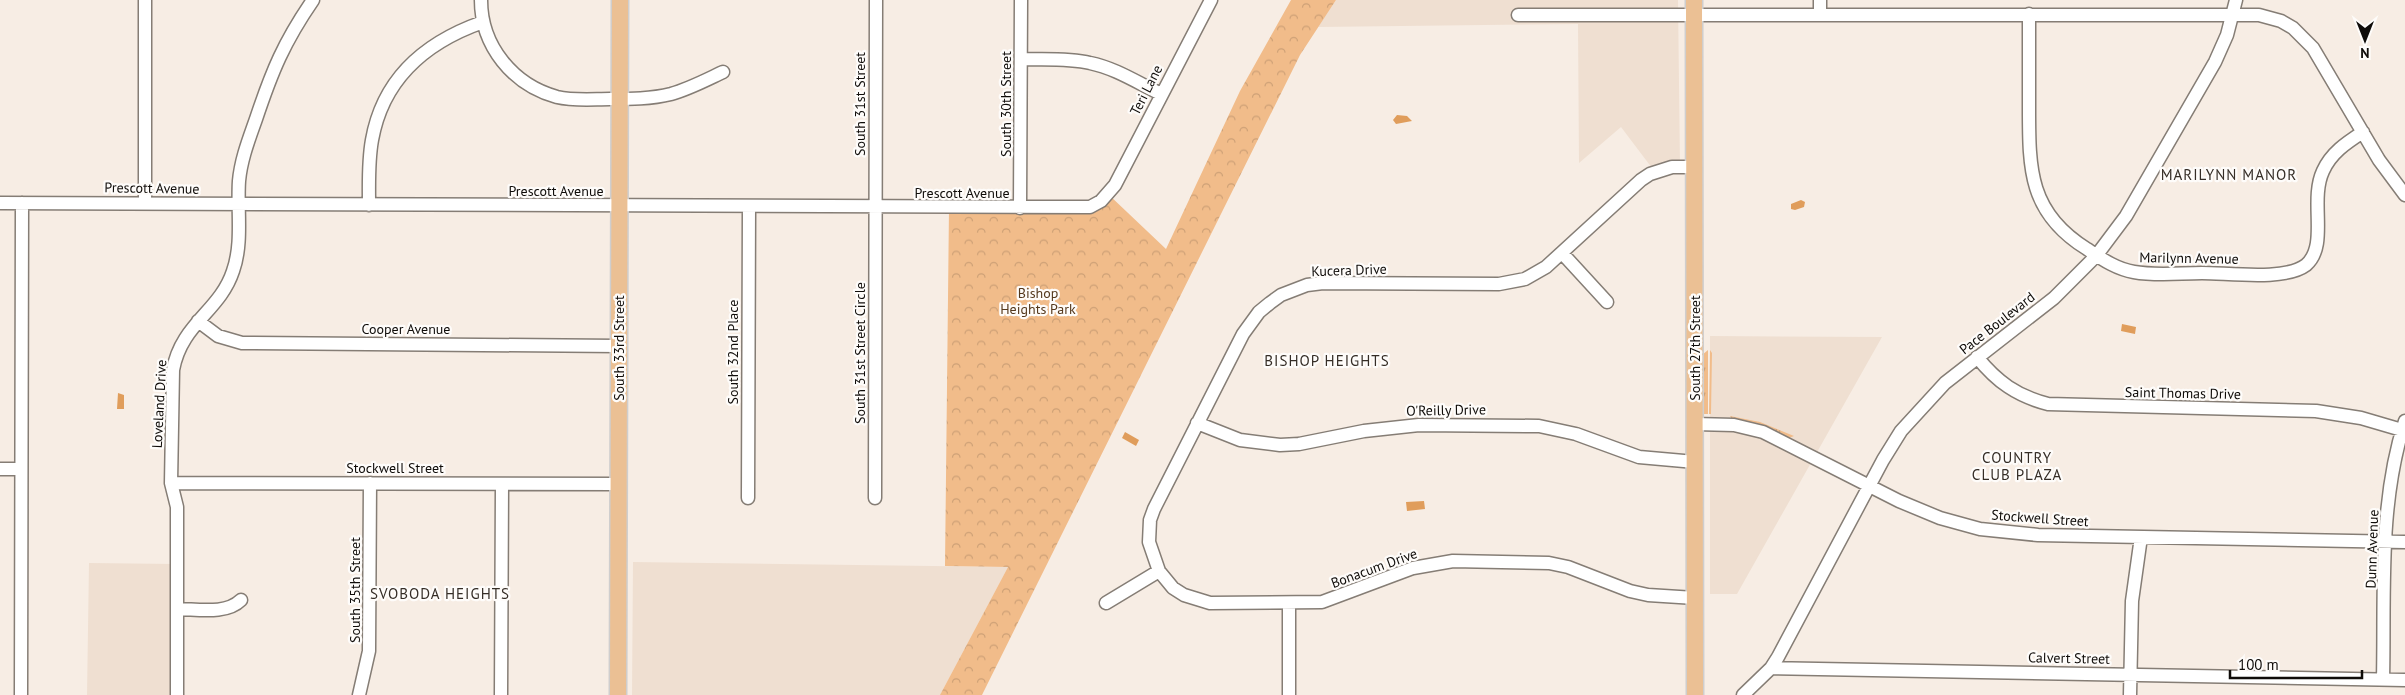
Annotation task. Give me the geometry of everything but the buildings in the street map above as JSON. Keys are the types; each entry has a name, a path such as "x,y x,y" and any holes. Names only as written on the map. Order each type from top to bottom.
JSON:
{"main road":[{"name":"South 33rd Street","path":"618,695 620,0"},
{"name":"South 27th Street","path":"1694,7 1695,695"}],"street":[{"path":"145,0 145,202"},
{"name":"Loveland Drive","path":"177,695 177,507 171,483 173,370 180,344 221,295 234,271 238,248 242,162 272,70 291,34 313,0"},
{"path":"481,0 483,22 492,46 510,71 533,87 559,97 573,99 620,99 670,94 723,72"},
{"name":"South 31st Street","path":"875,207 876,0"},
{"name":"South 30th Street","path":"1020,208 1022,0"},
{"name":"Teri Lane","path":"1108,194 1115,186 1211,0"},
{"path":"1820,0 1820,14"},
{"name":"Pace Boulevard","path":"1771,668 1790,637 1891,445 1912,418 1945,383 2054,298 2096,256 2126,216 2205,81 2224,43 2236,0"},
{"path":"1518,15 1694,7 1820,14 2233,13 2270,17 2293,28 2313,48 2362,132 2405,196"},
{"name":"Marilynn Avenue","path":"2029,14 2030,160 2039,199 2053,222 2074,241 2096,256 2123,270 2147,273 2279,274 2294,272 2307,264 2316,251 2318,239 2316,194 2322,172 2337,151 2362,132"},
{"path":"369,205 372,140 377,121 390,90 425,51 459,31 483,22"},
{"path":"1021,60 1075,60 1092,63 1107,68 1161,94"},
{"name":"Kucera Drive","path":"1158,571 1149,542 1150,520 1250,322 1270,302 1288,292 1307,285 1324,283 1512,282 1537,273 1562,253 1641,180 1661,170 1694,167"},
{"name":"Prescott Avenue","path":"0,203 145,202 239,205 1020,208 1090,207 1101,201 1108,194"},
{"path":"21,695 22,203"},
{"name":"South 32nd Place","path":"748,498 749,207"},
{"name":"South 31st Street Circle","path":"875,207 875,498"},
{"path":"1562,253 1607,302"},
{"name":"Cooper Avenue","path":"198,321 218,336 242,343 620,346"},
{"name":"Saint Thomas Drive","path":"1977,357 2003,385 2023,396 2048,404 2316,411 2404,426"},
{"name":"O'Reilly Drive","path":"1198,423 1240,440 1280,445 1299,444 1364,431 1419,425 1539,426 1576,434 1639,458 1695,462"},
{"name":"Stockwell Street","path":"1695,424 1734,426 1763,432 1924,512 1980,529 2024,534 2405,542"},
{"name":"Dunn Avenue","path":"2383,679 2386,542 2390,485 2404,426"},
{"path":"0,469 21,469"},
{"name":"Stockwell Street","path":"171,483 619,484"},
{"name":"South 35th Street","path":"359,695 370,651 370,483"},
{"path":"501,695 502,484"},
{"path":"2130,695 2133,591 2142,537"},
{"name":"Bonacum Drive","path":"1158,571 1173,588 1197,600 1210,603 1289,604 1322,602 1413,568 1453,561 1549,563 1568,567 1630,591 1648,595 1695,598"},
{"path":"1106,603 1158,571"},
{"path":"177,609 225,609 235,606 242,600"},
{"path":"1289,604 1289,695"},
{"path":"1743,695 1771,668"},
{"name":"Calvert Street","path":"1771,668 2405,680"}],"shaded area":[{"path":"1336,0 1678,0 1680,167 1655,172 1621,127 1579,163 1578,24 1318,27"},
{"path":"1397,115 1407,116 1412,121 1396,124 1393,120"},
{"path":"1801,200 1805,202 1804,207 1795,210 1791,209 1791,204"},
{"path":"2122,324 2136,327 2135,334 2121,331"},
{"path":"1710,336 1882,337 1737,594 1710,594"},
{"path":"118,393 124,395 124,409 117,409"},
{"path":"1125,432 1139,440 1136,446 1122,438"},
{"path":"1424,501 1425,509 1407,511 1406,502"},
{"path":"633,562 1008,567 940,695 632,695"},
{"path":"89,563 176,564 177,695 87,695"}],"green space":[{"name":"Bishop Heights Park","path":"1291,0 1336,0 1300,55 982,695 940,695 1008,567 945,566 949,208 1080,208 1108,194 1166,249 1240,91"},
{"path":"1708,350 1708,414 1704,414 1702,355"},
{"path":"1710,350 1712,353 1711,414 1709,414"},
{"path":"1730,416 1760,422 1794,436 1789,438 1732,419"}],"district":[{"name":"MARILYNN MANOR","path":"2229,175"},
{"name":"BISHOP HEIGHTS","path":"1327,361"},
{"name":"COUNTRY CLUB PLAZA","path":"2017,466"},
{"name":"SVOBODA HEIGHTS","path":"440,594"}]}
